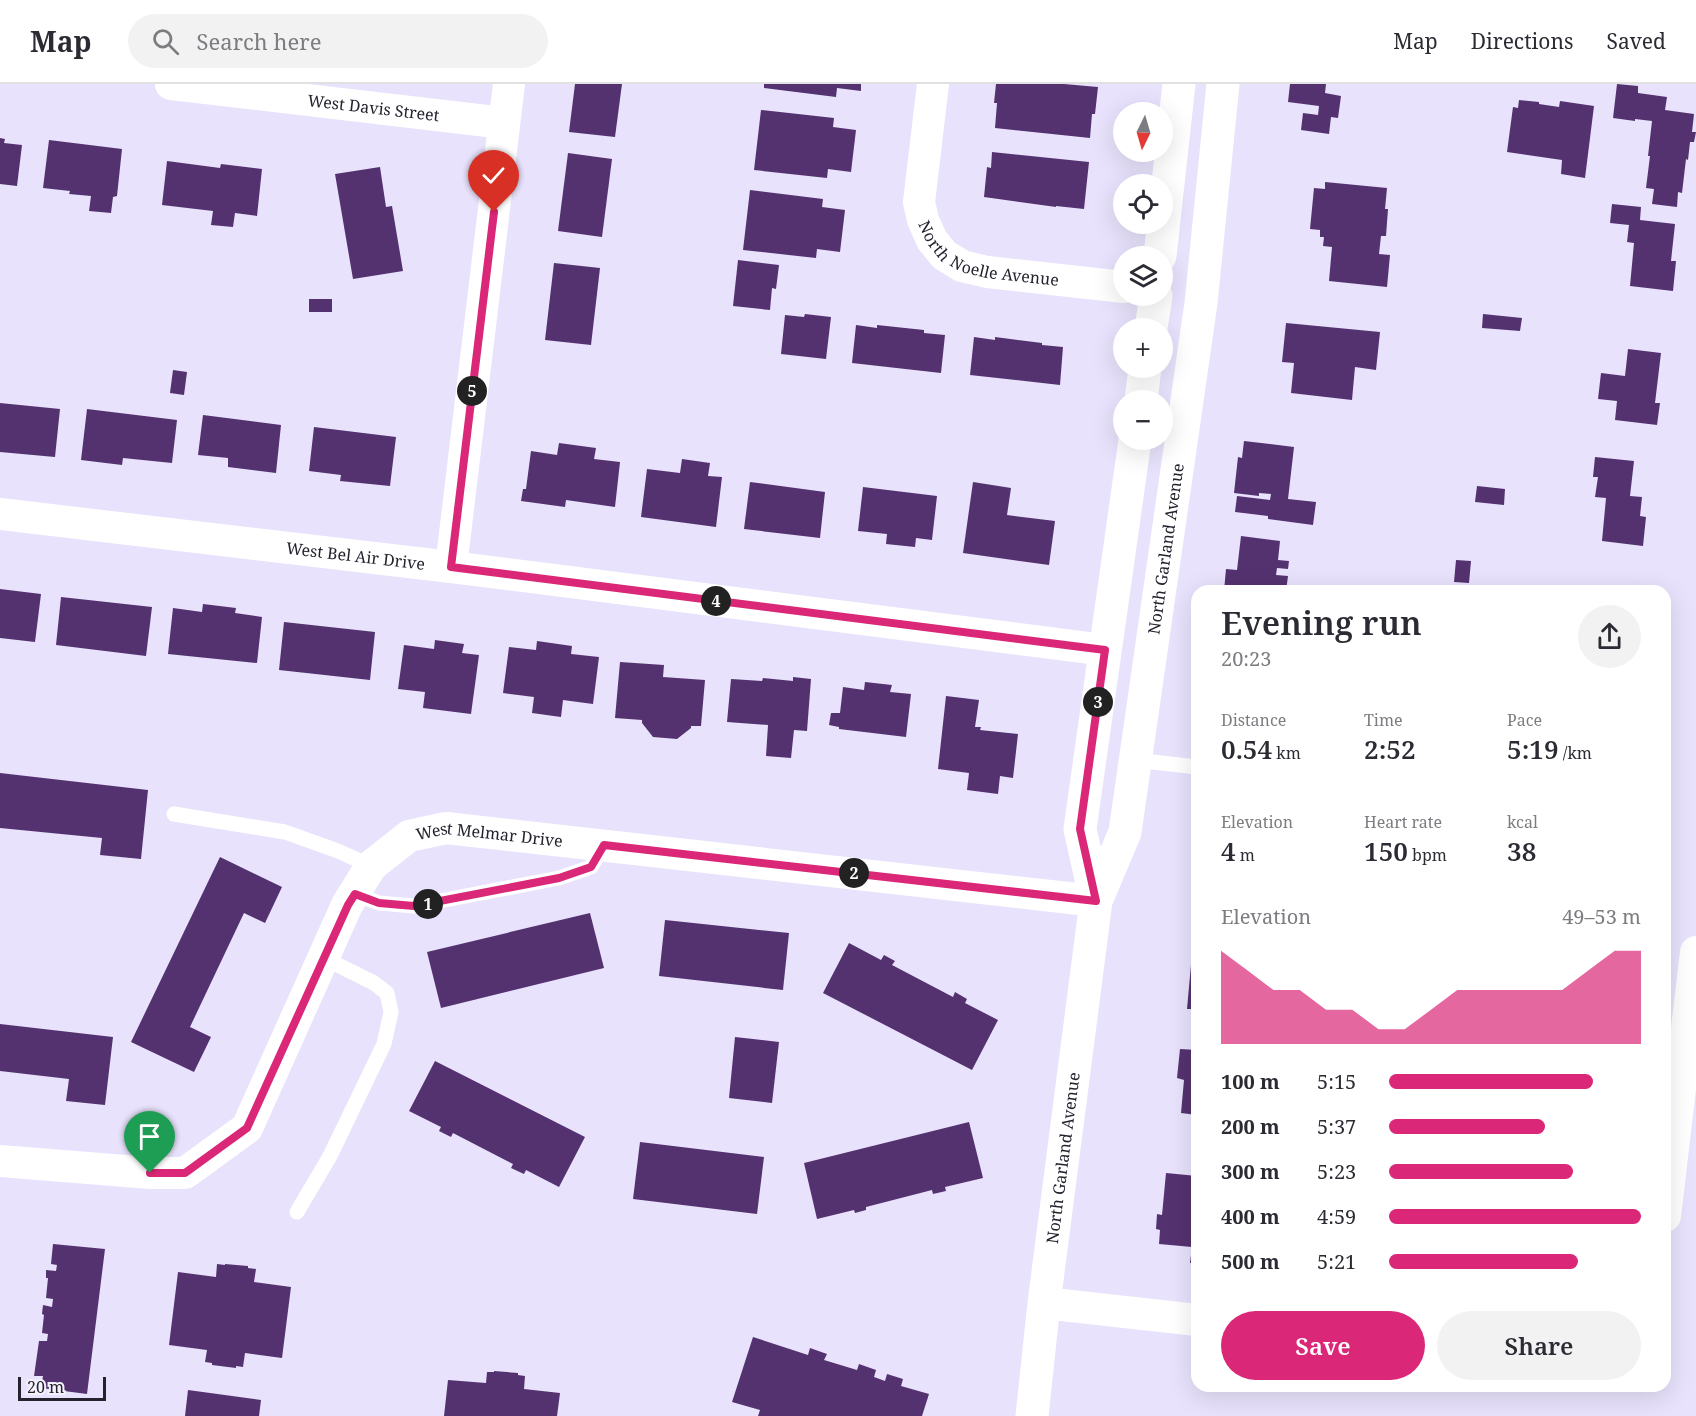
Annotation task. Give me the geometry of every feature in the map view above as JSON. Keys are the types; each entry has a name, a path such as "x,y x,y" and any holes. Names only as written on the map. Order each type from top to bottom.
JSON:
{"main road":[{"path":"1161,246 1179,84"},
{"name":"North Garland Avenue","path":"1032,1416 1044,1303 1096,901 1125,832 1200,303 1223,84"},
{"name":"North Garland Avenue","path":"1096,901 1080,829 1134,450"}],"street":[{"name":"West Davis Street","path":"171,84 504,123"},
{"path":"451,567 509,84"},
{"name":"North Noelle Avenue","path":"933,84 919,202 923,220 932,240 944,255 962,266 987,272 1113,286"},
{"name":"West Bel Air Drive","path":"0,514 451,567 1105,650"},
{"name":"West Melmar Drive","path":"0,1161 150,1173 185,1173 247,1128 348,905 371,866 409,836 446,828 1096,901"},
{"path":"1671,1165 1696,952"},
{"path":"1044,1303 1191,1319"}],"lane":[{"path":"1135,760 1191,766"},
{"path":"174,814 285,832 338,851 371,866"},
{"path":"355,894 379,903 414,906 537,883 591,867 604,845"},
{"path":"297,1212 330,1156 384,1044 391,1012 387,993 375,982 324,958"}],"building":[{"path":"575,84 622,84 615,137 569,132"},
{"path":"764,84 861,84 861,91 837,88 836,97 764,88"},
{"path":"996,84 1064,84 1098,87 1090,138 995,128"},
{"path":"1290,84 1326,84 1325,93 1341,96 1338,118 1331,117 1329,134 1301,130 1303,113 1318,115 1319,106 1288,102"},
{"path":"1617,84 1638,86 1638,93 1667,97 1665,110 1694,114 1692,132 1696,132 1694,142 1690,142 1682,193 1678,192 1677,207 1652,204 1654,189 1646,188 1652,121 1613,118"},
{"path":"1519,100 1559,107 1560,101 1594,106 1585,178 1561,174 1562,160 1507,152 1513,107 1518,108"},
{"path":"761,110 834,118 833,127 856,130 851,172 828,169 827,178 754,170"},
{"path":"0,138 5,139 4,143 22,145 17,186 0,184"},
{"path":"49,140 122,149 117,196 113,197 111,213 89,211 91,196 43,188"},
{"path":"992,152 1089,162 1084,209 984,197 987,167 991,168"},
{"path":"568,153 612,159 602,237 558,231"},
{"path":"167,161 220,168 221,164 262,169 257,216 235,213 233,227 211,225 213,211 162,205"},
{"path":"380,167 386,207 392,206 403,271 353,279 335,174"},
{"path":"1325,182 1387,188 1386,236 1381,236 1379,254 1390,255 1387,287 1329,281 1332,247 1323,246 1324,237 1320,237 1320,230 1310,229 1314,188 1325,189"},
{"path":"750,190 823,199 822,207 845,210 840,252 817,249 816,258 743,250"},
{"path":"1612,204 1641,207 1640,220 1675,224 1671,261 1676,261 1673,291 1630,286 1634,243 1627,242 1629,225 1610,223"},
{"path":"738,260 779,265 776,289 772,288 770,310 733,306"},
{"path":"554,263 600,268 591,345 545,340"},
{"path":"309,299 332,299 332,312 309,312"},
{"path":"805,314 831,317 826,359 781,354 785,315 804,317"},
{"path":"1483,314 1522,318 1520,331 1482,328"},
{"path":"1286,323 1380,332 1376,370 1355,367 1352,400 1291,393 1294,363 1282,362"},
{"path":"856,325 924,330 924,333 945,335 941,373 852,363"},
{"path":"974,337 995,340 995,337 1063,347 1060,385 970,375"},
{"path":"1628,349 1661,353 1655,403 1660,403 1657,425 1615,420 1617,401 1598,399 1601,373 1625,376"},
{"path":"173,370 187,372 184,395 170,393"},
{"path":"0,403 60,409 55,457 0,452"},
{"path":"87,409 177,420 172,463 123,458 122,465 81,460"},
{"path":"203,415 281,425 276,473 228,467 228,458 198,455"},
{"path":"314,427 396,437 390,486 340,481 341,475 309,471"},
{"path":"1244,441 1294,447 1288,499 1316,502 1313,525 1235,512 1237,496 1270,500 1271,494 1259,493 1259,496 1234,493 1238,457 1242,458"},
{"path":"559,443 596,448 594,459 620,462 615,507 566,500 565,507 521,501 523,489 526,489 531,451 557,455"},
{"path":"1595,457 1634,461 1630,496 1642,497 1640,516 1646,517 1643,546 1602,541 1606,498 1595,497 1598,477 1593,477"},
{"path":"682,459 710,463 708,476 722,477 716,527 641,517 647,469 680,473"},
{"path":"750,482 825,492 820,538 744,529"},
{"path":"973,482 1011,488 1007,515 1055,521 1049,565 963,553"},
{"path":"1477,486 1505,489 1504,505 1475,502"},
{"path":"863,487 937,496 932,540 916,538 915,547 886,544 887,534 858,531"},
{"path":"1241,536 1280,541 1278,560 1289,561 1288,569 1277,568 1276,575 1288,576 1287,585 1225,585 1226,569 1237,570"},
{"path":"1456,560 1471,561 1469,583 1454,582"},
{"path":"0,589 41,594 35,642 0,638"},
{"path":"61,597 152,607 146,656 56,645"},
{"path":"203,604 236,608 235,613 262,617 257,663 168,654 173,608 202,612"},
{"path":"284,622 375,632 370,680 279,670"},
{"path":"435,640 464,644 462,653 479,655 471,714 423,708 425,692 398,689 404,645 434,649"},
{"path":"537,641 572,646 571,654 599,657 593,704 563,700 561,717 532,713 534,697 503,693 509,647 536,650"},
{"path":"620,662 664,665 663,677 705,680 701,726 691,726 677,739 653,737 642,720 615,718"},
{"path":"793,677 811,679 807,731 794,730 791,758 766,756 768,725 727,722 731,679 762,681 763,678 793,681"},
{"path":"865,682 892,685 890,692 911,694 906,737 839,729 839,727 829,725 831,713 840,713 843,687 864,690"},
{"path":"946,696 979,700 975,727 981,727 980,730 1018,734 1013,778 1000,776 998,794 967,790 969,773 938,769"},
{"path":"0,773 148,790 141,859 100,855 102,838 0,828"},
{"path":"220,857 282,887 265,923 244,913 190,1027 211,1037 194,1072 131,1042"},
{"path":"590,913 604,968 441,1008 427,952"},
{"path":"665,920 789,933 783,990 659,976"},
{"path":"849,943 881,960 884,955 895,961 892,965 953,997 955,992 967,999 965,1003 998,1020 972,1070 823,993"},
{"path":"1191,965 1191,1009 1187,1009"},
{"path":"0,1024 113,1037 105,1105 66,1101 69,1079 0,1071"},
{"path":"735,1037 779,1042 772,1103 729,1098"},
{"path":"1180,1049 1191,1050 1191,1114 1181,1113 1184,1080 1177,1078"},
{"path":"435,1061 585,1137 559,1187 526,1170 524,1174 511,1168 513,1164 453,1133 451,1137 439,1131 441,1127 409,1111"},
{"path":"969,1122 983,1178 945,1187 946,1191 933,1194 932,1190 866,1207 866,1210 855,1213 854,1210 817,1219 804,1163"},
{"path":"640,1142 764,1157 757,1214 633,1199"},
{"path":"1166,1173 1191,1175 1191,1247 1159,1244 1160,1230 1156,1229 1157,1214 1162,1215"},
{"path":"53,1244 105,1249 87,1394 41,1388 43,1376 34,1376 39,1341 47,1341 48,1334 42,1333 43,1305 52,1307 53,1299 46,1298 48,1278 46,1278 46,1270 56,1271 57,1265 51,1264"},
{"path":"217,1264 248,1266 248,1268 256,1269 254,1282 291,1287 282,1358 245,1353 243,1367 236,1366 236,1368 205,1362 207,1350 169,1345 178,1272 216,1277"},
{"path":"753,1337 808,1355 810,1348 827,1354 824,1360 857,1370 859,1364 876,1370 874,1377 885,1381 887,1374 903,1379 901,1386 929,1394 922,1416 758,1416 760,1410 732,1402"},
{"path":"487,1372 518,1373 518,1375 525,1376 524,1389 560,1393 557,1416 444,1416 448,1380 486,1383"},
{"path":"188,1390 261,1400 259,1416 185,1416"}],"route":[{"path":"150,1173 185,1173 247,1128 355,894 379,903 414,906 559,878 591,867 604,845 1096,901 1080,829 1105,650 451,567 494,212"}]}
